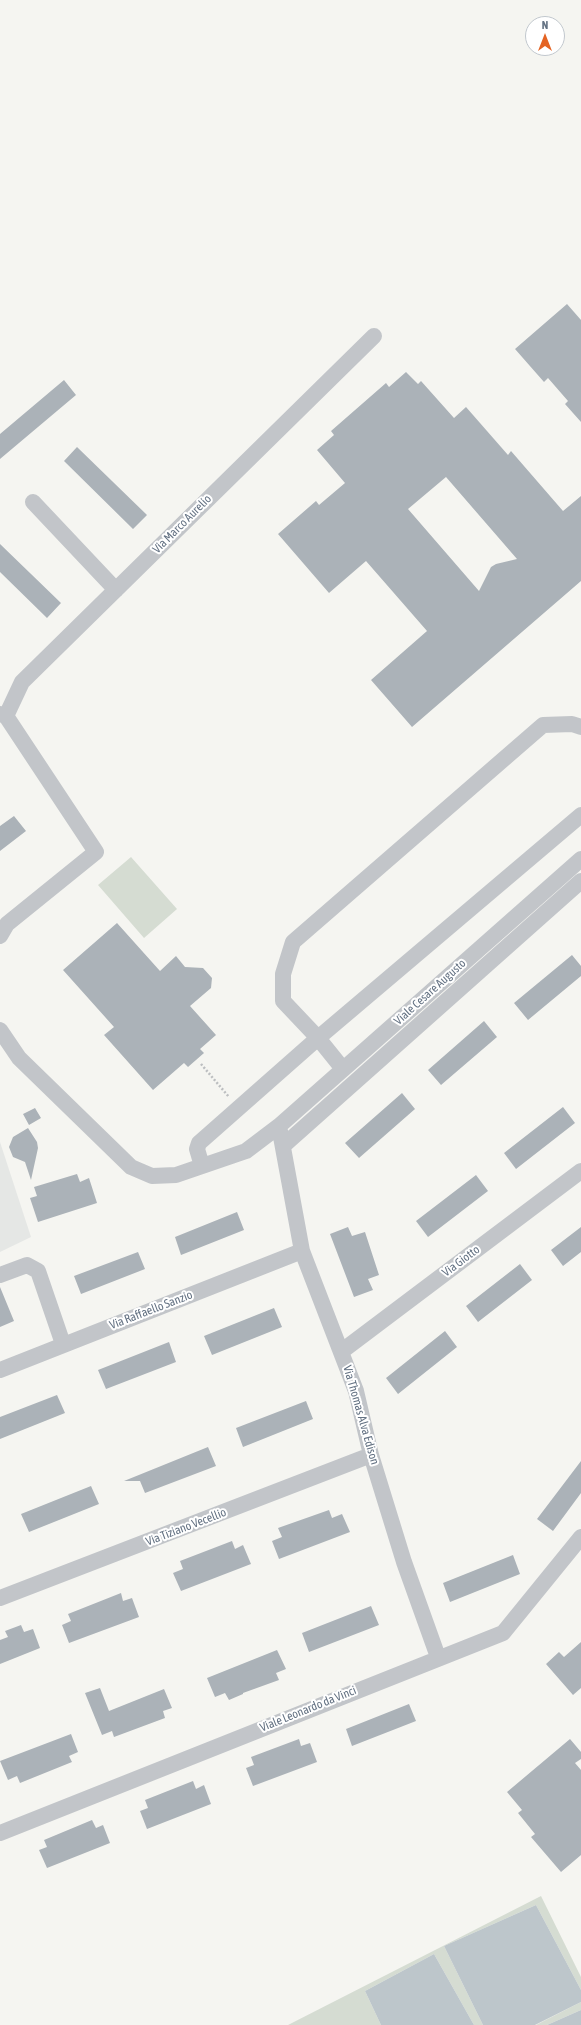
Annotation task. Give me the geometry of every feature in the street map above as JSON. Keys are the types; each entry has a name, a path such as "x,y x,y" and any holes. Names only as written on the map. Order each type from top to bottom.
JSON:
{"street":[{"name":"Via Marco Aurelio","path":"3,715 22,682 374,336"},
{"path":"33,502 116,590"},
{"path":"0,936 7,924 96,852 3,715"},
{"path":"343,1069 318,1038 283,1001 283,974 293,942 543,725 572,724 581,727"},
{"path":"202,1166 197,1149 199,1143 318,1038 581,815"},
{"name":"Viale Cesare Augusto","path":"0,1030 19,1058 131,1167 144,1174 160,1177 176,1175 246,1151 279,1126 581,859"},
{"name":"Viale Cesare Augusto","path":"283,1146 581,881"},
{"name":"Via Thomas Alva Edison","path":"279,1126 302,1251 321,1304 342,1351 356,1391 371,1455 404,1562 438,1657"},
{"name":"Via Giotto","path":"342,1351 581,1171"},
{"name":"Via Raffaello Sanzio","path":"0,1370 302,1251"},
{"path":"0,1275 27,1265 38,1271 63,1344"},
{"name":"Via Tiziano Vecellio","path":"0,1598 371,1455"},
{"name":"Viale Leonardo da Vinci","path":"0,1833 438,1657 503,1633 581,1537"}],"path":[{"path":"201,1064 238,1109"}],"shaded area":[{"path":"131,857 177,909 144,938 98,885"},
{"path":"0,1142 31,1237 0,1252"},
{"path":"541,1896 581,1977 581,1990 536,1905 444,1946 483,2025 474,2025 434,1954 365,1991 381,2025 288,2025"},
{"path":"536,1905 581,1990 581,2002 535,2025 483,2025 444,1946"},
{"path":"434,1954 474,2025 381,2025 365,1991"},
{"path":"581,2002 581,2010 547,2025 536,2025"},
{"path":"581,2010 581,2025 547,2025"}],"building":[{"path":"567,304 581,320 581,422 565,404 568,401 548,378 544,382 515,349"},
{"path":"406,372 418,384 421,381 454,418 466,407 508,455 511,451 563,511 581,496 581,581 412,727 371,680 427,631 366,561 329,593 278,534 316,501 319,505 345,483 317,450 334,435 331,431 386,383 389,387","holes":["446,477 517,559 496,564 491,567 479,591 408,509"]},
{"path":"64,380 76,395 0,459 0,434"},
{"path":"77,447 147,515 133,529 64,461"},
{"path":"0,544 61,603 47,618 0,572"},
{"path":"14,816 26,831 0,851 0,826"},
{"path":"117,923 160,971 176,956 185,967 203,968 212,978 211,988 190,1006 216,1035 200,1049 204,1053 188,1067 184,1063 153,1090 104,1035 114,1027 63,970"},
{"path":"572,955 581,966 581,976 528,1020 514,1003"},
{"path":"484,1021 497,1037 441,1085 428,1070"},
{"path":"402,1093 415,1109 359,1158 345,1143"},
{"path":"563,1107 575,1123 516,1169 504,1153"},
{"path":"35,1108 41,1118 29,1125 23,1114"},
{"path":"28,1128 37,1142 38,1148 31,1180 25,1162 13,1157 9,1147 13,1137"},
{"path":"77,1174 80,1182 89,1178 97,1203 38,1222 30,1198 37,1196 34,1187"},
{"path":"476,1175 488,1191 428,1237 416,1221"},
{"path":"237,1212 244,1230 181,1255 175,1237"},
{"path":"348,1227 352,1236 365,1232 379,1275 368,1279 373,1290 354,1297 330,1234"},
{"path":"581,1227 581,1252 563,1266 551,1250"},
{"path":"138,1252 145,1269 81,1294 74,1276"},
{"path":"520,1264 532,1280 478,1322 466,1306"},
{"path":"0,1287 14,1321 0,1327"},
{"path":"274,1308 282,1327 212,1355 204,1336"},
{"path":"445,1331 457,1347 398,1394 386,1378"},
{"path":"169,1342 176,1362 106,1389 98,1370"},
{"path":"57,1395 65,1413 0,1439 0,1417"},
{"path":"306,1401 313,1419 243,1447 236,1428"},
{"path":"208,1447 216,1466 145,1493 140,1481 124,1481"},
{"path":"581,1461 581,1493 553,1531 537,1519"},
{"path":"91,1486 99,1504 29,1532 21,1514"},
{"path":"329,1510 332,1518 342,1514 350,1532 279,1559 272,1541 282,1537 278,1528"},
{"path":"232,1541 235,1549 243,1545 251,1564 181,1591 173,1573 183,1569 180,1561"},
{"path":"513,1555 520,1574 450,1602 443,1583"},
{"path":"121,1593 123,1601 132,1598 139,1617 69,1643 62,1625 71,1621 68,1614"},
{"path":"371,1606 379,1625 309,1652 302,1633"},
{"path":"21,1625 24,1632 33,1629 40,1648 0,1664 0,1640 8,1637 5,1631"},
{"path":"581,1642 581,1688 573,1695 546,1664 559,1652 564,1657"},
{"path":"277,1650 286,1669 276,1673 279,1680 243,1693 229,1700 225,1693 215,1697 207,1678"},
{"path":"100,1688 109,1711 164,1689 172,1708 163,1711 165,1718 114,1737 112,1731 102,1735 85,1693"},
{"path":"409,1704 416,1721 352,1746 346,1729"},
{"path":"71,1734 78,1752 69,1756 72,1762 20,1783 17,1776 8,1780 0,1761"},
{"path":"299,1739 301,1746 310,1743 317,1762 253,1786 246,1768 254,1765 251,1757"},
{"path":"570,1739 581,1752 581,1759 575,1763 581,1770 581,1855 561,1872 531,1837 535,1834 518,1813 522,1810 507,1792"},
{"path":"193,1781 196,1789 204,1785 211,1804 147,1829 140,1811 148,1808 145,1800"},
{"path":"92,1820 96,1828 103,1825 110,1843 47,1868 39,1850 47,1847 44,1840"}]}
